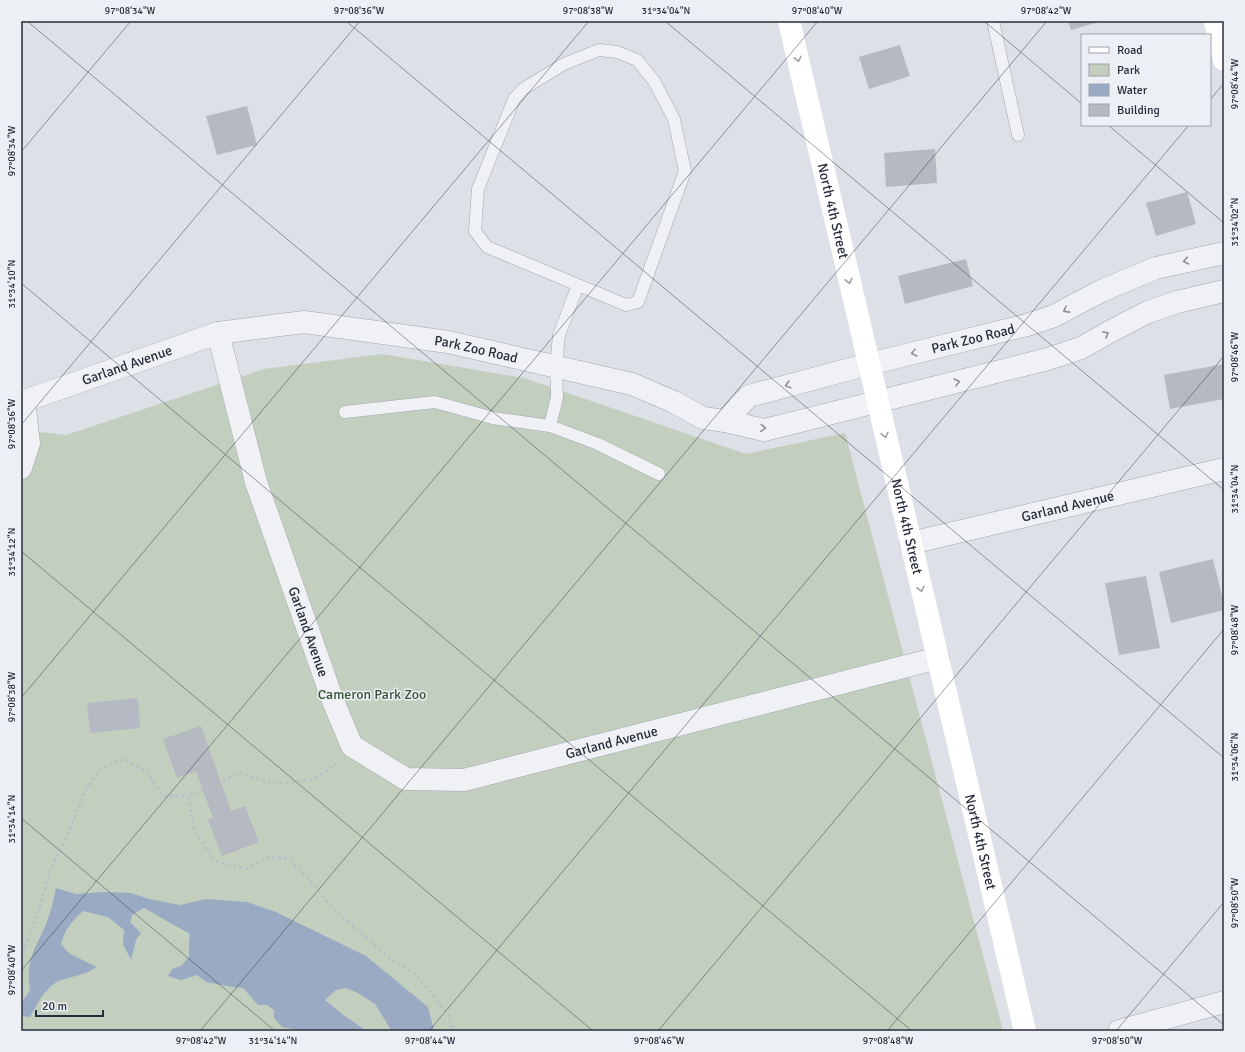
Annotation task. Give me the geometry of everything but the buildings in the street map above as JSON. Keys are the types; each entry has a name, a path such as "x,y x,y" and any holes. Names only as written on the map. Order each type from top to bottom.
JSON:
{"main road":[{"name":"North 4th Street","path":"789,21 1025,1031"},
{"path":"1215,21 1224,60"}],"street":[{"name":"Park Zoo Road","path":"724,421 749,396 869,364 1027,325 1054,316 1101,291 1156,268 1224,253"},
{"name":"Park Zoo Road","path":"218,333 304,322 448,342 632,384 674,402 703,418 764,430 1048,359 1082,348 1148,312 1178,302 1224,291"},
{"name":"Garland Avenue","path":"23,400 218,333 256,482 333,701 352,746 406,779 464,780 938,658"},
{"path":"21,468 29,443 23,400"},
{"name":"Garland Avenue","path":"911,543 1224,469"},
{"path":"1119,1031 1224,1002"}],"lane":[{"path":"993,21 1018,135"},
{"path":"600,50 617,52 637,60 654,80 674,119 685,171 638,302 626,305 578,285 487,247 475,231 478,189 514,98 523,89 564,64 600,50"},
{"path":"550,426 557,396 556,367 559,335 578,285"},
{"path":"345,412 435,402 493,418 550,426 598,444 659,474"}],"path":[{"path":"21,958 41,904 51,868 62,848 85,791 101,768 124,759 146,771 163,796 188,796 241,773 276,784 316,780 337,762"},
{"path":"188,796 195,832 215,861 246,869 270,857 289,859 345,919 396,963 415,974 450,1017 451,1031"}],"green space":[{"name":"Cameron Park Zoo","path":"382,354 524,378 746,454 845,433 1003,1031 21,1031 21,430 66,435 264,369"}],"water":[{"path":"56,888 76,894 104,892 131,893 149,899 180,905 206,899 247,902 276,912 366,956 428,1007 434,1031 391,1030 375,1004 358,993 346,988 336,990 325,1000 367,1031 302,1031 282,1027 274,1018 274,1010 267,1005 258,1005 243,988 206,982 197,975 181,980 168,976 172,969 181,966 189,957 190,934 144,908 133,914 130,922 141,933 136,940 131,960 123,944 124,930 108,917 83,911 75,918 69,926 61,944 70,954 97,967 86,973 58,981 42,996 30,1017 21,1016 23,1000 30,991 29,973 31,960 48,919"}]}
